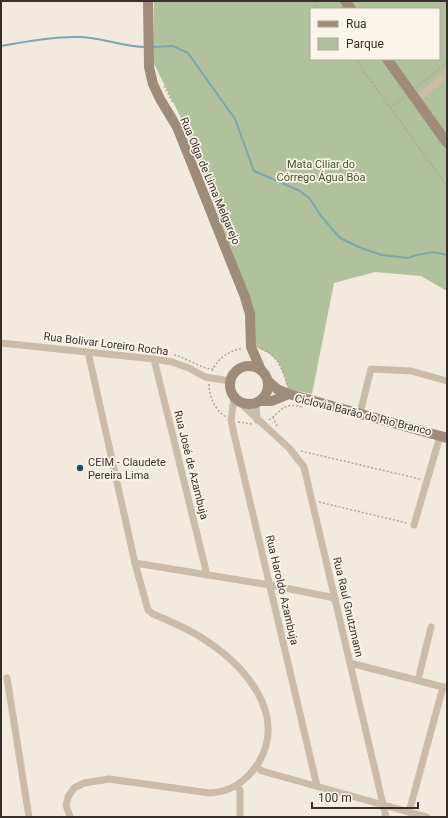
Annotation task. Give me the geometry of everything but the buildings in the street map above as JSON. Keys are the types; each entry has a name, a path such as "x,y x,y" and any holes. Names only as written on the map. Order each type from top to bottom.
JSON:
{"street":[{"name":"Rua Olga de Lima Melgarejo","path":"148,1 149,67 153,84 177,127 245,297 250,314 251,346 261,370"},
{"path":"389,60 415,94 447,143"},
{"path":"415,94 447,74"},
{"name":"Rua Bolivar Loreiro Rocha","path":"1,343 154,359 172,362 205,377 230,381"},
{"name":"Rua Olga de Lima Melgarejo","path":"241,368 251,346"},
{"path":"70,817 66,805 69,794 77,786 84,783 110,779 210,793 226,791 236,786 247,777 256,766 264,750 268,733 265,710 254,685 241,670 201,637 152,614 148,610 135,563 88,352"},
{"name":"Rua José de Azambuja","path":"154,359 207,575"},
{"path":"289,394 272,401 246,404 236,399 230,390 230,381 236,371 241,368 251,366 261,370 268,382 277,389 289,394 444,437 427,481 414,525"},
{"path":"360,413 371,368 411,371 447,381"},
{"path":"259,422 258,402 267,393 268,382"},
{"name":"Rua Raul Gnutzmann","path":"236,399 259,422 289,448 304,467 386,817"},
{"name":"Rua Haroldo Azambuja","path":"236,399 231,420 317,786"},
{"path":"135,563 270,585 335,598"},
{"path":"418,680 431,628"},
{"path":"350,663 445,687 409,812"},
{"path":"7,678 29,817"},
{"path":"256,766 262,771 427,817"},
{"path":"236,786 240,790 240,817"}],"path":[{"path":"356,60 447,186"},
{"path":"415,94 447,63"},
{"path":"390,108 407,94"},
{"path":"213,369 229,352 251,346"},
{"name":"Ciclovia Barão do Rio Branco","path":"259,422 266,422 273,417 278,410 286,406 293,405 308,409"},
{"path":"289,448 427,481"},
{"path":"312,500 414,525"}],"green space":[{"name":"Mata Ciliar do Córrego Água Bôa","path":"154,1 447,1 447,291 421,276 375,272 334,283 312,394 288,389 284,374 278,363 269,354 255,347 239,270 184,124 153,62"}],"waterway":[{"path":"1,46 41,39 81,37 129,46 145,47"},
{"path":"152,47 173,46 188,53 235,119 254,171 300,191 310,199 321,216 340,238 361,248 382,255 408,258 433,252 447,255"}],"place":[{"name":"CEIM - Claudete Pereira Lima","path":"80,468"}]}
